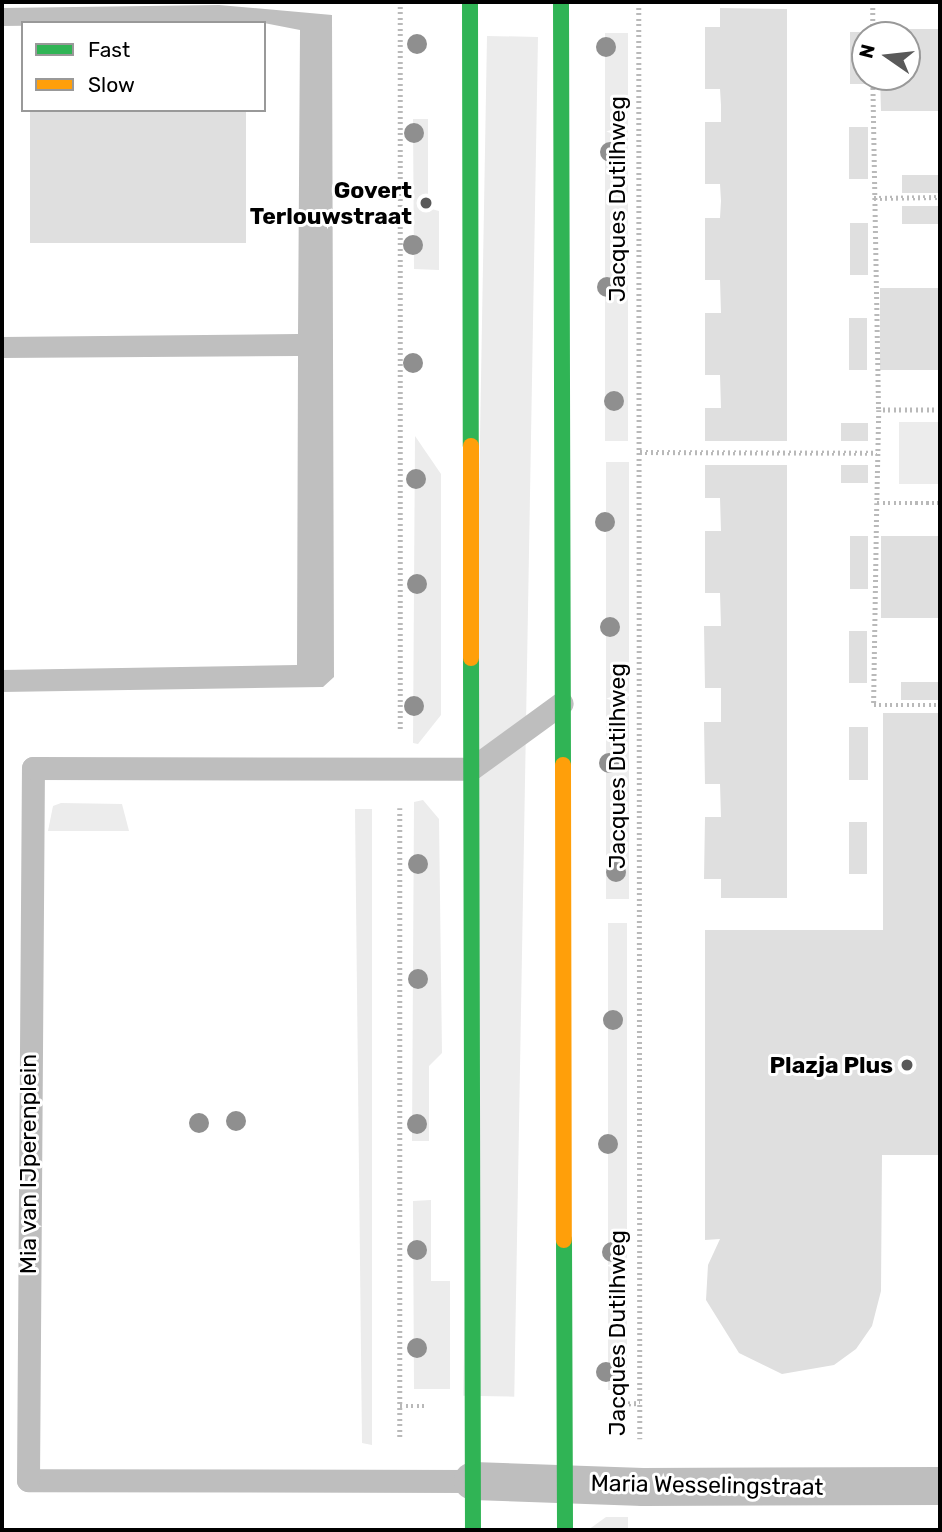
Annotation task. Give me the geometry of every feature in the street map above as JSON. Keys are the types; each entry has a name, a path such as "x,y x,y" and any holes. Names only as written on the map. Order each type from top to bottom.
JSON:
{"main road":[{"path":"470,2 473,1530"},
{"path":"561,2 565,1530"}],"street":[{"name":"Maria Wesselingstraat","path":"473,1480 643,1487 940,1486"}],"lane":[{"path":"471,769 562,703"},
{"name":"Mia van IJperenplein","path":"471,769 33,768 28,1480 473,1480"}],"path":[{"name":"Jacques Dutilhweg","path":"639,2 643,1487"},
{"path":"873,2 873,21"},
{"path":"873,91 880,410 877,453 874,705 940,705"},
{"path":"874,198 940,198"},
{"path":"880,410 940,410"},
{"path":"640,452 877,453"},
{"path":"877,503 940,503"}],"shaded area":[{"path":"219,5 332,15 334,677 323,687 2,692 2,670 297,665 298,356 2,358 2,337 298,334 300,30 266,23 266,21 21,21 21,26 2,26 2,8"},
{"path":"605,33 628,33 628,441 605,441"},
{"path":"487,36 538,37 514,1397 463,1396"},
{"path":"413,119 428,119 428,208 439,211 439,270 414,269"},
{"path":"899,422 940,422 940,484 899,484"},
{"path":"415,436 441,474 441,715 418,744 413,743"},
{"path":"606,462 629,462 629,899 606,899"},
{"path":"423,800 439,819 442,1053 429,1066 429,1141 412,1141 414,802"},
{"path":"61,803 122,804 129,831 48,831 53,806"},
{"path":"355,809 372,809 372,1445 362,1443"},
{"path":"608,923 627,923 627,1390 608,1390"},
{"path":"431,1200 431,1281 450,1281 450,1389 414,1389 413,1201"},
{"path":"606,1517 628,1517 628,1530 588,1530"}],"building":[{"path":"720,8 787,9 787,441 705,441 705,408 721,408 720,375 705,375 705,313 721,313 720,280 705,280 705,218 720,218 721,201 720,184 705,184 705,122 721,122 721,105 720,89 705,89 705,27 720,27"},
{"path":"921,29 940,29 940,111 881,111 880,91 921,91"},
{"path":"851,32 851,84 850,84"},
{"path":"30,112 246,112 246,243 30,243"},
{"path":"849,127 868,127 868,179 849,179"},
{"path":"902,175 940,175 940,193 902,193"},
{"path":"902,206 940,206 940,224 902,224"},
{"path":"850,223 868,223 868,275 850,275"},
{"path":"880,288 940,288 940,370 880,370"},
{"path":"849,318 867,318 867,370 849,370"},
{"path":"841,423 868,423 868,441 841,441"},
{"path":"705,465 787,465 787,898 721,898 721,879 704,879 705,817 721,817 720,784 705,784 704,722 721,722 721,688 705,688 704,626 721,626 720,593 705,593 705,531 721,531 720,498 705,498"},
{"path":"841,465 868,465 868,483 841,483"},
{"path":"850,536 868,536 868,589 850,589"},
{"path":"881,536 940,536 940,618 881,618"},
{"path":"849,631 867,631 867,683 849,683"},
{"path":"901,682 940,682 940,700 901,700"},
{"path":"883,713 940,713 940,1155 882,1155 881,1291 872,1326 856,1349 834,1365 782,1374 739,1353 706,1300 708,1265 720,1239 705,1240 705,930 883,930"},
{"path":"849,727 868,727 868,780 849,780"},
{"path":"849,822 867,822 867,874 849,874"}],"traffic: fast":[{"path":"470,2 471,446"},
{"path":"561,2 563,765"},
{"path":"471,658 473,1530"},
{"path":"564,1240 565,1530"}],"traffic: slow":[{"path":"471,446 471,658"},
{"path":"563,765 564,1240"}],"place":[{"name":"Govert Terlouwstraat","path":"426,203"},
{"name":"Plazja Plus","path":"907,1065"}]}
